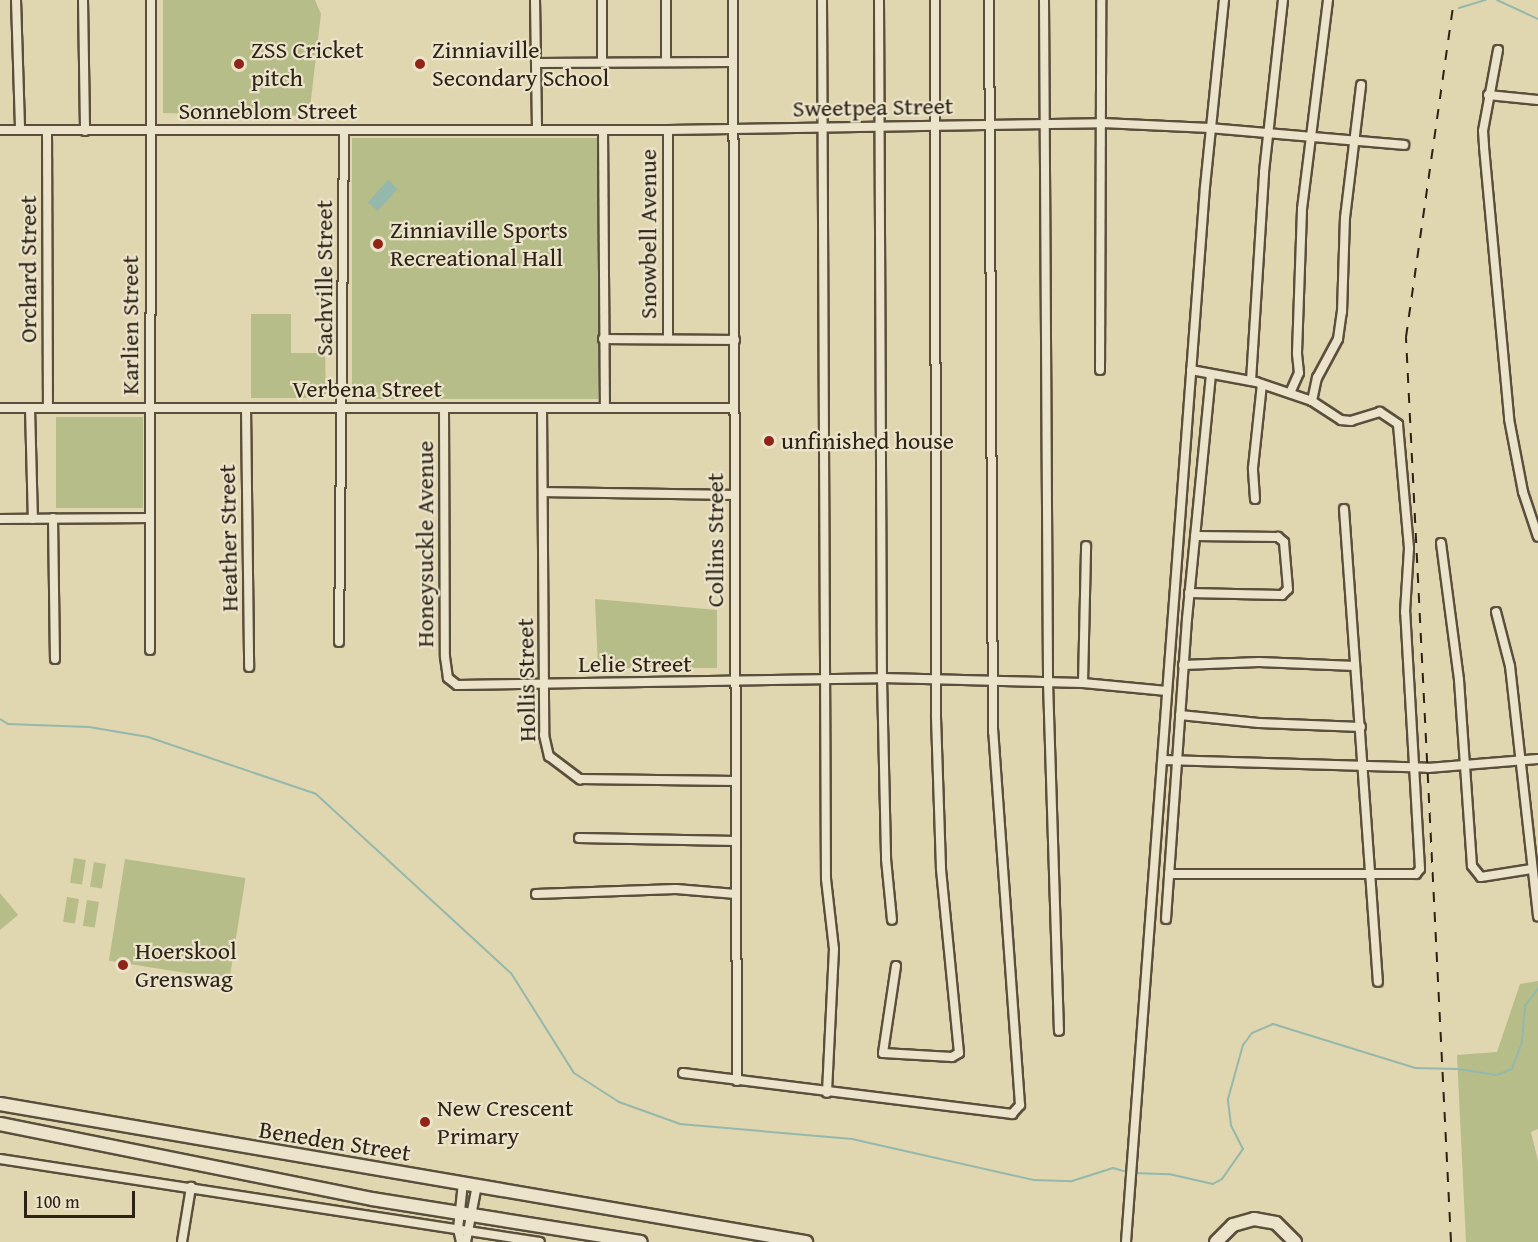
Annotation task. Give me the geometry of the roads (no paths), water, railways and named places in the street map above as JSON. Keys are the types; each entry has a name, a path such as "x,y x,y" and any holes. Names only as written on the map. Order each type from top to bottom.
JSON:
{"main road":[{"name":"Beneden Street","path":"0,1104 806,1242"},
{"name":"Beneden Street","path":"0,1124 472,1216 641,1242"},
{"path":"1216,1242 1233,1225 1254,1219 1276,1223 1295,1242"}],"street":[{"path":"16,0 20,130"},
{"path":"83,0 85,131"},
{"name":"Karlien Street","path":"150,650 151,0"},
{"path":"535,0 537,130"},
{"path":"602,0 602,61"},
{"path":"666,0 666,60"},
{"name":"Collins Street","path":"733,0 737,1081"},
{"path":"822,0 826,879 834,949 827,1093"},
{"path":"879,0 882,678 886,859 892,920"},
{"path":"896,966 883,1053 952,1058 959,1053 941,868 935,0"},
{"path":"683,1073 827,1093 1012,1114 1020,1105 992,684 989,0"},
{"path":"1044,0 1048,682 1059,1031"},
{"path":"1100,370 1101,0"},
{"path":"1126,1242 1210,128 1224,0"},
{"path":"1251,381 1268,133 1283,0"},
{"path":"1290,393 1299,373 1296,353 1302,209 1329,0"},
{"path":"1498,50 1483,131 1509,419 1523,492 1538,537"},
{"path":"536,63 666,60 733,62"},
{"path":"1312,402 1317,378 1338,339 1342,312 1353,140 1361,85"},
{"path":"1488,95 1538,100"},
{"name":"Sweetpea Street","path":"537,130 1102,123 1210,128 1404,145"},
{"name":"Sonneblom Street","path":"0,130 537,130"},
{"name":"Orchard Street","path":"47,130 48,408"},
{"name":"Sachville Street","path":"339,642 344,130"},
{"path":"603,130 605,407"},
{"name":"Snowbell Avenue","path":"668,130 668,339"},
{"path":"603,339 735,340"},
{"path":"1169,874 1370,872 1416,874 1420,869 1417,768 1405,612 1409,548 1398,424 1380,412 1351,421 1341,420 1312,402 1290,393 1251,381 1191,370"},
{"path":"1166,919 1183,665 1211,374"},
{"path":"1256,499 1253,468 1262,384"},
{"name":"Verbena Street","path":"0,408 342,410 734,408"},
{"path":"30,408 33,519"},
{"name":"Heather Street","path":"246,408 249,667"},
{"name":"Hollis Street","path":"542,408 546,746 549,756 568,774 597,782 735,781"},
{"name":"Honeysuckle Avenue","path":"444,409 445,657 448,678"},
{"path":"543,492 734,495"},
{"path":"1344,508 1378,982"},
{"path":"54,518 55,659"},
{"path":"0,519 149,518"},
{"path":"1189,593 1282,595 1288,589 1284,542 1278,537 1195,536"},
{"path":"1441,543 1459,680 1464,766 1475,873 1481,877 1531,869"},
{"path":"1083,683 1086,546"},
{"path":"1496,612 1510,666 1538,916"},
{"path":"1183,665 1259,662 1355,666"},
{"name":"Lelie Street","path":"448,678 465,687 734,683 882,678 992,684 1083,683 1167,691"},
{"path":"1180,715 1259,723 1360,727"},
{"path":"1164,760 1417,768 1538,759"},
{"path":"579,838 736,841"},
{"path":"536,894 676,889 736,894"},
{"path":"0,1159 540,1242"},
{"path":"461,1242 458,1229 463,1183"},
{"path":"466,1242 470,1231 477,1185"},
{"path":"182,1242 191,1187"}],"water":[{"path":"388,180 398,189 378,211 368,202"}],"waterway":[{"path":"1459,8 1486,0"},
{"path":"1497,0 1538,19"},
{"path":"0,719 8,724 89,727 148,737 316,794 511,973 574,1073 619,1102 680,1124 852,1139 1034,1180 1072,1181 1113,1168 1127,1172"},
{"path":"1133,1173 1169,1174 1213,1184 1222,1179 1243,1149 1231,1125 1228,1099 1243,1045 1252,1033 1273,1024 1415,1068 1458,1069 1497,1075 1512,1069 1522,1041 1525,1006 1538,989"}],"railway":[{"path":"1451,1242 1406,337 1454,0"}],"place":[{"name":"ZSS Cricket pitch","path":"239,64"},
{"name":"Zinniaville Secondary School","path":"420,64"},
{"name":"Zinniaville Sports Recreational Hall","path":"378,244"},
{"name":"unfinished house","path":"769,441"},
{"name":"Hoerskool Grenswag","path":"123,965"},
{"name":"New Crescent Primary","path":"425,1122"}]}
